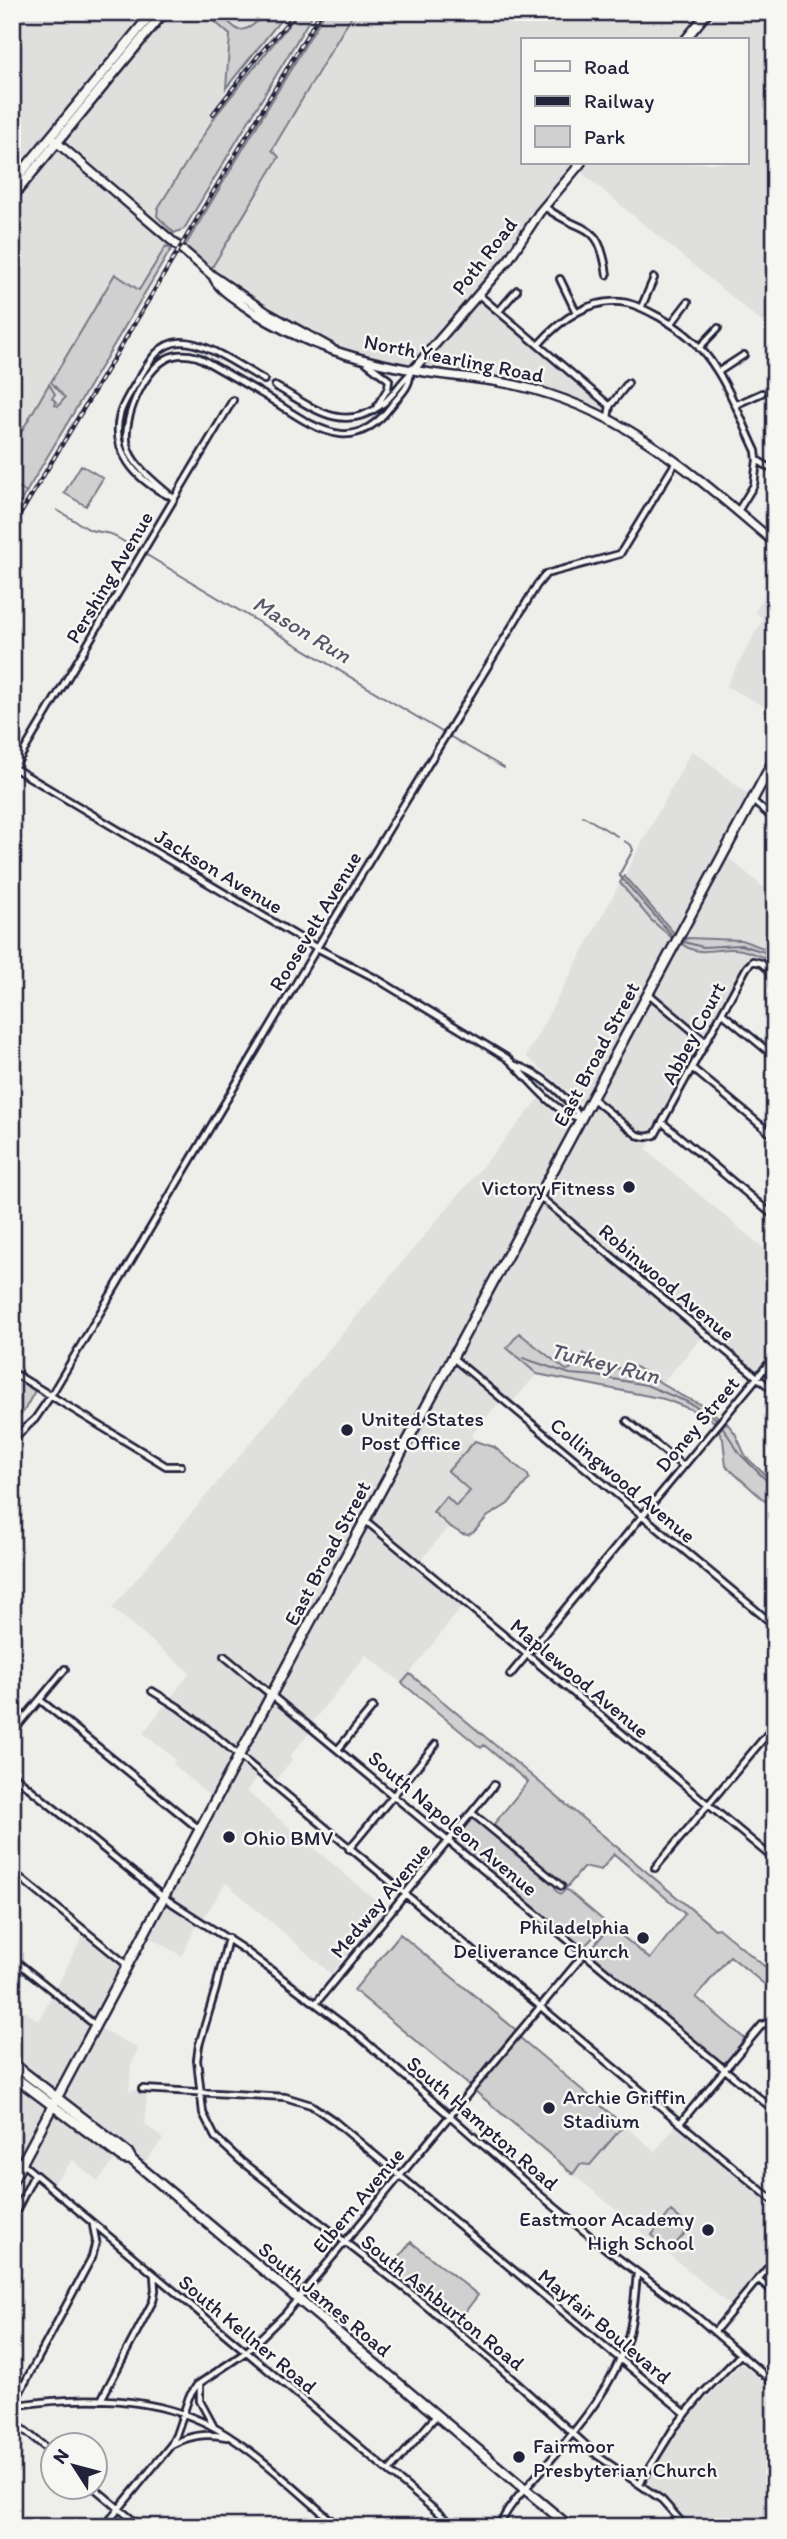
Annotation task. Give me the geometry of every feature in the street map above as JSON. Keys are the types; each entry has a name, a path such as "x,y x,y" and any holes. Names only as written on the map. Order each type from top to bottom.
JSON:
{"main road":[{"path":"12,197 153,12"},
{"path":"12,184 164,12"},
{"path":"687,38 708,12"},
{"name":"North Yearling Road","path":"53,140 213,276 215,282 231,296 262,318 323,349 332,349 412,372 516,385 567,400 608,417 676,461 775,543"},
{"name":"Poth Road","path":"412,372 513,253 544,207 580,164"},
{"name":"East Broad Street","path":"12,2182 271,1694 775,758"},
{"path":"12,2063 55,2101"},
{"path":"12,2075 55,2101"},
{"name":"South James Road","path":"55,2101 128,2153 132,2160 570,2527"}],"street":[{"path":"544,207 589,231 597,239 604,251 607,275"},
{"path":"642,308 654,278"},
{"path":"560,279 576,312"},
{"path":"499,311 517,290"},
{"path":"479,294 610,406"},
{"path":"539,344 558,324 576,312 618,302 642,308 671,324 699,348 718,372 756,451 754,485 737,511"},
{"path":"671,324 688,302"},
{"path":"699,348 718,328"},
{"path":"174,499 154,488 136,472 128,464 118,443 117,432 124,403 150,361 168,344 191,343 264,380"},
{"path":"174,499 134,459 128,448 126,432 130,410 155,368 164,359 186,354 198,357 300,417 327,430 343,434 358,432 373,425 410,382 412,372"},
{"path":"718,372 744,355"},
{"path":"360,359 389,380 383,397 373,411"},
{"path":"275,386 340,419 363,417 383,405 412,372"},
{"path":"608,417 610,406 628,383"},
{"path":"735,405 762,393"},
{"name":"Pershing Avenue","path":"13,769 233,400"},
{"path":"757,460 775,471"},
{"name":"Roosevelt Avenue","path":"12,1440 35,1419 50,1397 541,578 550,573 620,554 676,461"},
{"name":"Jackson Avenue","path":"13,769 317,948 377,979 515,1065 529,1070 575,1108 581,1118"},
{"path":"752,801 775,820"},
{"name":"Abbey Court","path":"663,1123 747,967 753,961 775,975"},
{"path":"648,993 706,1042"},
{"path":"722,1013 775,1057"},
{"name":"Jackson Avenue","path":"515,1065 524,1077 569,1116 581,1118"},
{"path":"692,1068 775,1137"},
{"path":"524,1077 529,1070"},
{"path":"547,1098 554,1090"},
{"path":"592,1097 642,1137 654,1135 663,1123 775,1217"},
{"name":"Robinwood Avenue","path":"539,1196 775,1392"},
{"name":"Doney Street","path":"510,1675 775,1356"},
{"name":"Collingwood Avenue","path":"452,1357 775,1626"},
{"path":"12,1372 166,1466 181,1466"},
{"path":"627,1420 683,1466"},
{"name":"Maplewood Avenue","path":"365,1520 775,1860"},
{"name":"South Napoleon Avenue","path":"224,1656 775,2111"},
{"path":"12,1733 65,1669"},
{"path":"152,1691 188,1713 775,2202"},
{"path":"40,1700 199,1829"},
{"path":"338,1748 373,1707"},
{"path":"655,1868 775,1725"},
{"path":"349,1849 436,1744"},
{"name":"South Hampton Road","path":"12,1774 163,1897 228,1938 316,2003 548,2201 715,2331 775,2384"},
{"name":"Medway Avenue","path":"316,2003 494,1785"},
{"path":"472,1813 561,1886"},
{"path":"12,1871 127,1965"},
{"name":"South Ashburton Road","path":"228,1938 199,2045 200,2091 205,2120 219,2140 242,2162 491,2360 598,2456 665,2502 686,2527"},
{"name":"Elbern Avenue","path":"104,2527 171,2445 189,2397 200,2382 246,2352 297,2299 585,1953"},
{"path":"12,1958 95,2025"},
{"path":"680,2123 764,2024 775,2028"},
{"name":"Mayfair Boulevard","path":"142,2089 285,2097 310,2105 333,2120 685,2414"},
{"name":"South Kellner Road","path":"12,2155 455,2527"},
{"path":"12,2219 34,2175"},
{"path":"13,2406 92,2257 96,2241 93,2225"},
{"path":"715,2331 775,2259"},
{"path":"499,2527 512,2504 599,2397 620,2359 631,2322 637,2272"},
{"path":"101,2400 153,2301 153,2275"},
{"path":"758,2279 775,2293"},
{"path":"640,2483 660,2448 685,2414 741,2355"},
{"path":"200,2382 200,2401 215,2428"},
{"path":"13,2406 66,2400 101,2400 132,2403 184,2414 230,2437 339,2527"},
{"path":"389,2471 436,2415"},
{"path":"12,2420 38,2442"},
{"path":"171,2445 193,2435 230,2437"},
{"path":"108,2500 141,2527"},
{"path":"764,2527 775,2514"},
{"path":"12,2519 22,2527"}],"shaded area":[{"path":"12,12 204,12 230,35 226,88 216,115 158,217 174,233 139,291 115,274 58,390 66,397 58,407 49,385 12,448"},
{"path":"216,12 265,12 255,24 245,30 238,30"},
{"path":"354,12 775,12 775,333 576,168 477,298 605,405 602,414 529,388 375,363 287,330 254,309 209,273 279,157 271,151"},
{"path":"775,575 775,712 726,686 763,619 755,612"},
{"path":"692,750 753,798 723,853 775,897 775,952 741,940 684,940 624,876"},
{"path":"620,883 665,934 685,947 708,952 741,949 753,954 646,1150 775,1258 775,1355 757,1377 705,1334 662,1383 634,1366 607,1369 584,1353 566,1371 520,1333 507,1349 537,1374 509,1406 501,1400 471,1436 475,1441 449,1471 470,1490 456,1506 434,1512 449,1526 418,1564 465,1603 402,1683 366,1655 310,1725 313,1728 272,1784 260,1774 246,1791 386,1909 331,1974 226,1883 202,1920 199,1919 182,1956 144,1934 214,1800 173,1764 175,1759 143,1733 190,1673 112,1608 539,1099 573,1130 586,1107 526,1056"},
{"path":"85,1932 128,1965 94,2025 138,2048 131,2065 129,2091 147,2089 145,2124 163,2139 140,2168 121,2152 98,2181 73,2160 49,2189 37,2180 28,2183 12,2199 12,2015 19,2007 39,2021"},
{"name":"Eastmoor Academy High School","path":"624,2125 655,2151 676,2126 775,2208 775,2252 731,2306 573,2174 580,2164 590,2165"},
{"path":"741,2363 775,2391 775,2505 756,2527 690,2527 672,2505 650,2485 648,2477 676,2433"}],"green space":[{"path":"204,12 216,12 238,30 243,30 250,27 265,12 287,12 226,88 230,35"},
{"path":"299,12 314,12 184,229 174,233 157,216 158,208 216,115"},
{"path":"325,12 354,12 272,150 279,157 211,269 185,246"},
{"path":"166,246 171,249 12,516 12,503 17,495 12,491 12,448 49,384 55,394 52,398 56,402 55,405 58,406 65,398 51,382 115,274 139,290"},
{"path":"81,465 103,478 86,506 64,493"},
{"path":"624,876 674,933 671,937 651,920 620,883"},
{"path":"687,938 741,940 775,952 775,960 734,949 696,951 682,944"},
{"path":"519,1333 566,1370 584,1353 607,1367 634,1366 682,1396 707,1407 718,1417 714,1422 706,1415 664,1399 537,1374 507,1348"},
{"path":"12,1372 37,1387 24,1411 12,1425"},
{"path":"726,1422 735,1433 746,1457 775,1484 775,1510 726,1466 723,1439 719,1431"},
{"path":"475,1441 494,1447 528,1475 529,1479 508,1504 487,1517 468,1535 449,1526 433,1512 446,1496 456,1506 470,1491 448,1471"},
{"path":"410,1674 715,1929 718,1928 775,1975 775,1993 730,1956 696,1997 745,2039 726,2062 720,2062 590,1953 610,1926 650,1959 685,1914 614,1854 601,1870 583,1868 567,1887 493,1825 528,1782 484,1745 481,1748 402,1683"},
{"path":"475,1819 555,1884 556,1891 561,1894 566,1889 604,1921 605,1925 584,1947 456,1843 456,1837 470,1820"},
{"path":"400,1934 516,2030 470,2086 354,1990"},
{"name":"Archie Griffin Stadium","path":"519,2037 624,2125 590,2165 580,2164 573,2174 475,2091"},
{"path":"671,2211 690,2227 670,2251 652,2235"},
{"path":"411,2242 478,2295 455,2325 388,2271"}],"waterway":[{"name":"Mason Run","path":"12,483 27,493"},
{"name":"Mason Run","path":"57,510 90,530 111,534 138,550"},
{"name":"Mason Run","path":"145,554 442,732"},
{"name":"Mason Run","path":"451,737 504,768"},
{"name":"Mason Run","path":"583,816 617,836"},
{"name":"Mason Run","path":"624,841 631,845 633,850 619,875 671,934"},
{"name":"Mason Run","path":"684,942 703,947 741,945 775,955"},
{"name":"Turkey Run","path":"523,1358 570,1374 646,1385 685,1401 716,1419"},
{"name":"Turkey Run","path":"12,1386 17,1389"},
{"name":"Turkey Run","path":"722,1426 740,1454 775,1489"}],"tunnel":[{"path":"264,380 275,386"}],"railway":[{"path":"213,114 258,56 297,12"},
{"path":"12,528 321,12"}],"place":[{"name":"Victory Fitness","path":"629,1187"},
{"name":"United States Post Office","path":"347,1430"},
{"name":"Ohio BMV","path":"229,1837"},
{"name":"Philadelphia Deliverance Church","path":"643,1938"},
{"name":"Archie Griffin Stadium","path":"549,2108"},
{"name":"Eastmoor Academy High School","path":"708,2230"},
{"name":"Fairmoor Presbyterian Church","path":"519,2457"}]}
